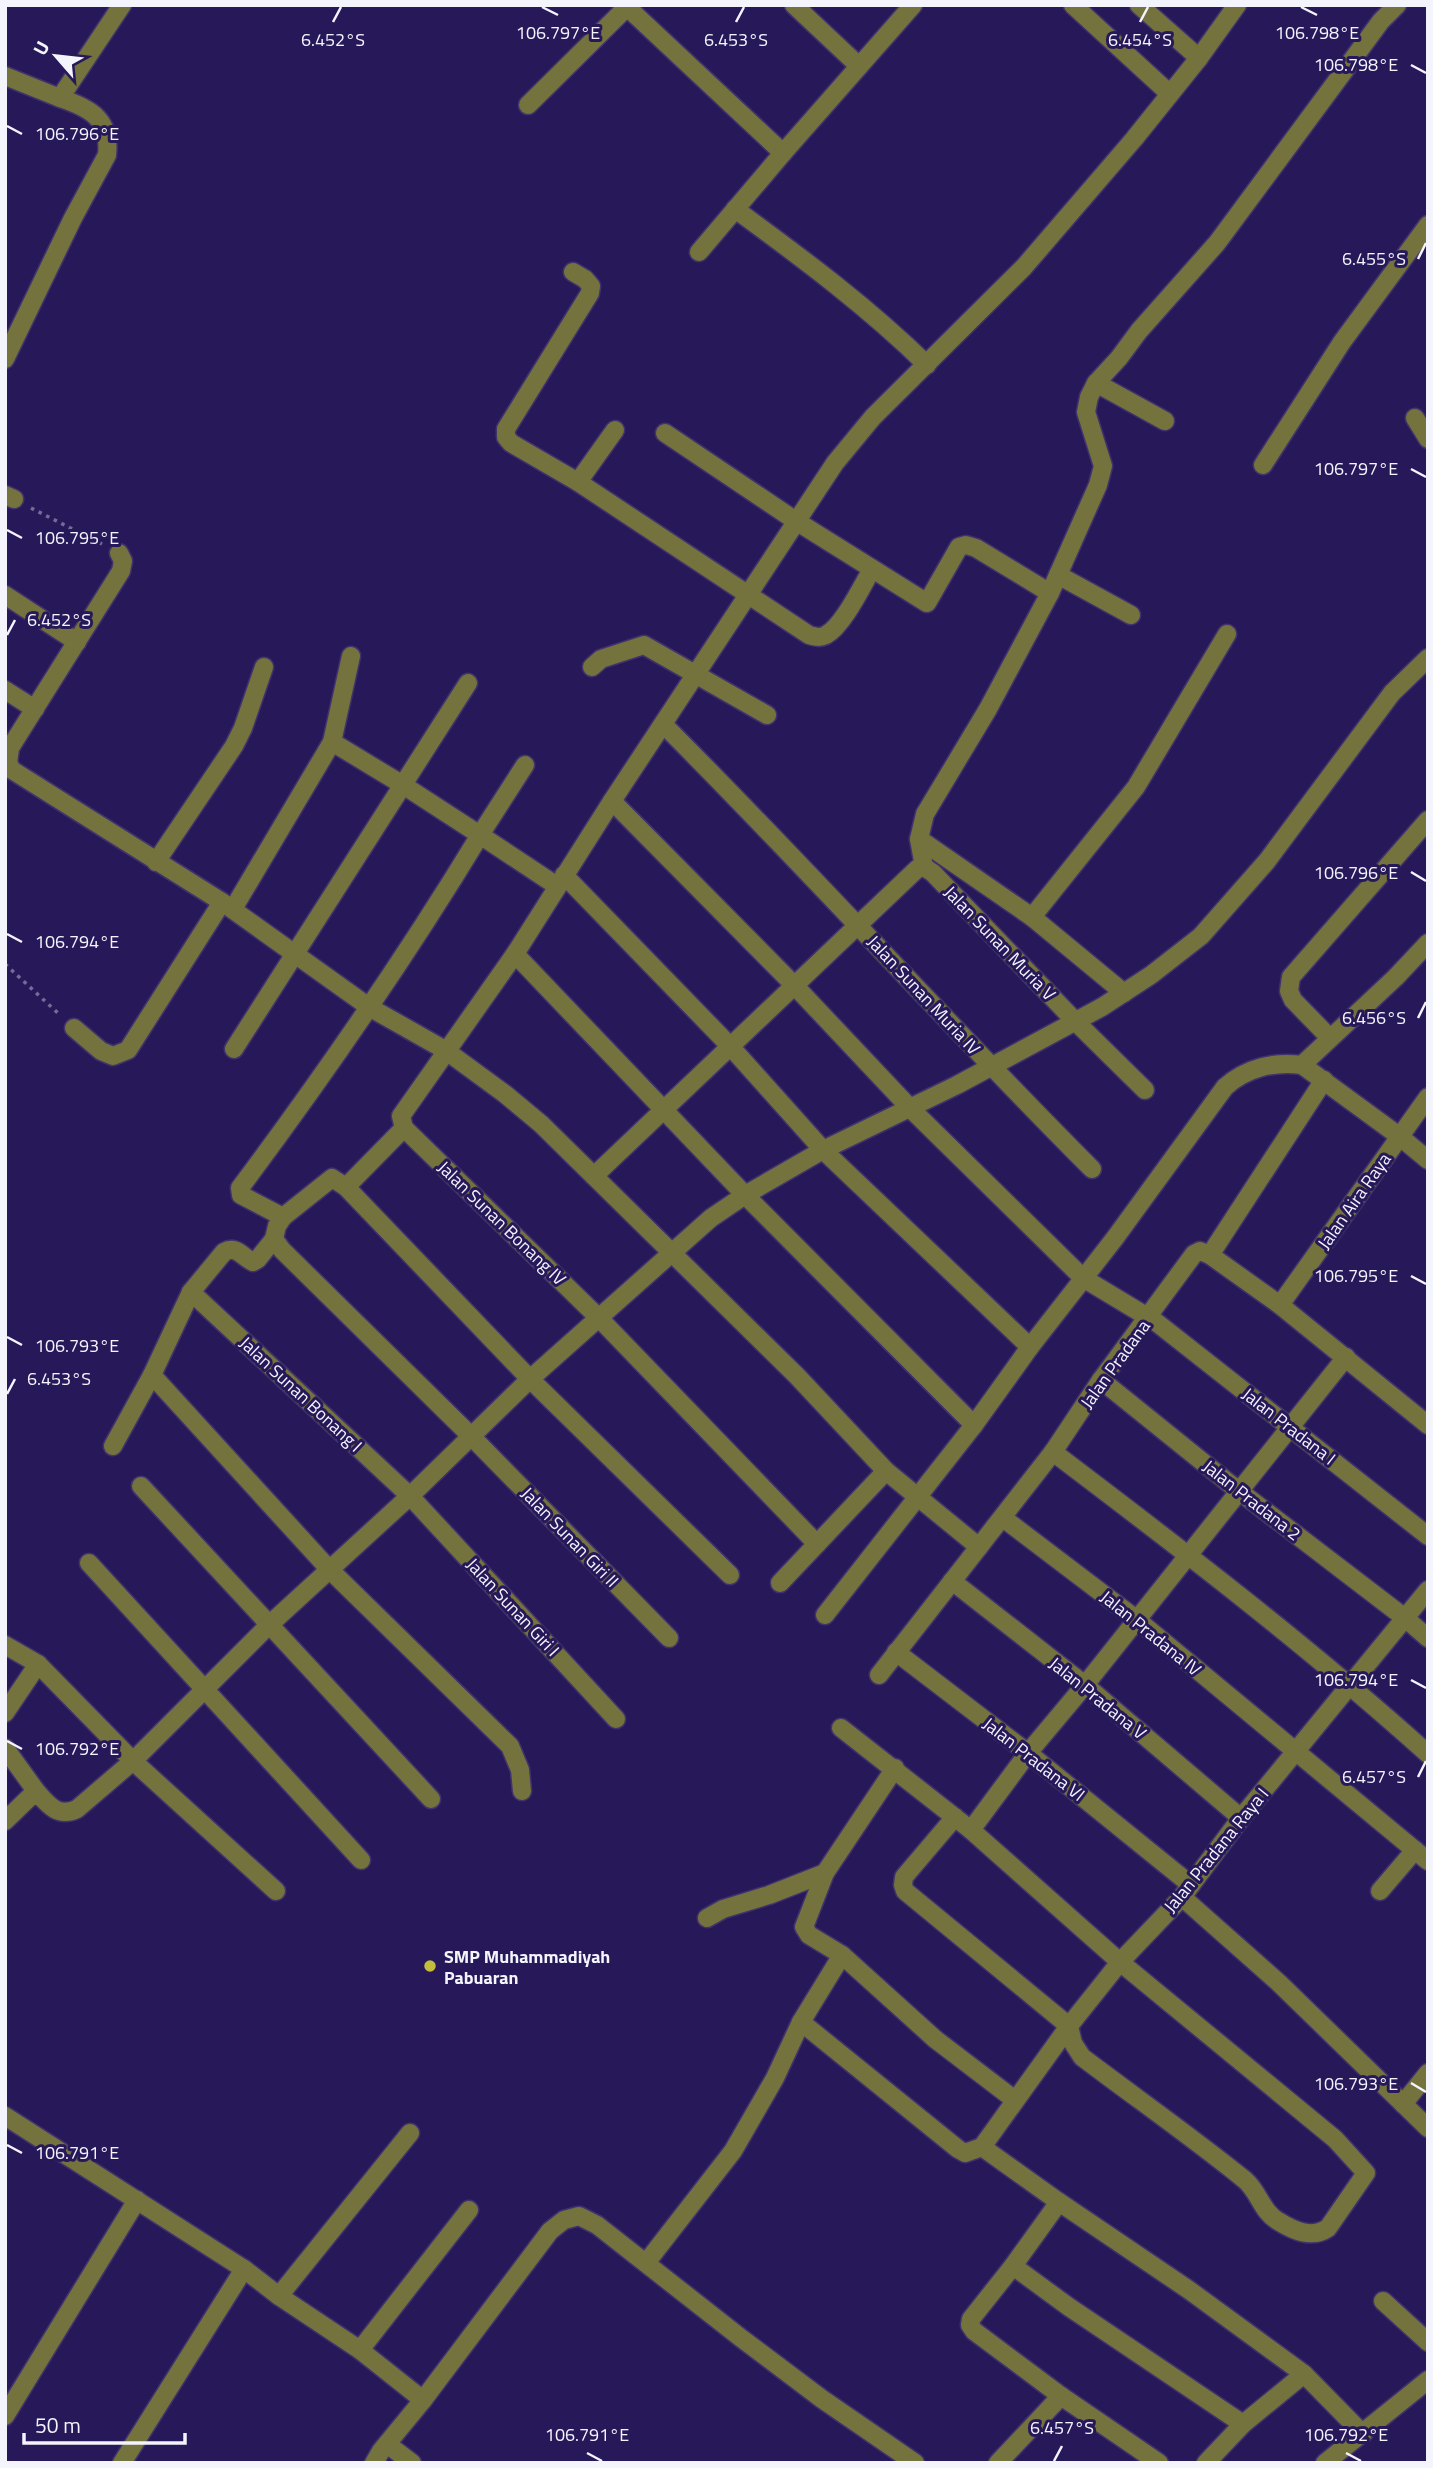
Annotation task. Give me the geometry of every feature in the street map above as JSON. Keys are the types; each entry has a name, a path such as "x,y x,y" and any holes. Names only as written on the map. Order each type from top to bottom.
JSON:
{"street":[{"path":"60,98 122,5"},
{"path":"794,5 859,66"},
{"path":"699,252 913,5"},
{"path":"1073,5 1170,94"},
{"path":"1139,5 1199,58"},
{"path":"346,1187 404,1128 401,1116 515,954 612,801 835,463 873,417 1024,267 1170,94 1237,5"},
{"path":"594,1176 917,869 924,867 919,839 925,814 988,709 1050,593 1098,485 1103,466 1086,412 1096,383 1217,243 1381,21 1397,5"},
{"path":"528,105 628,6 783,153"},
{"path":"5,76 84,106 96,115 108,143 107,155 73,218 5,359"},
{"path":"735,209 804,259 878,319 927,365"},
{"path":"1263,465 1342,342 1428,225"},
{"path":"573,272 589,282 590,293 506,429 506,437 511,443 578,482 809,635 824,636 836,625 872,569"},
{"path":"1096,383 1165,421"},
{"path":"1415,418 1428,439"},
{"path":"578,482 615,430"},
{"path":"664,433 796,521 927,603 960,547 966,545 976,548 1050,593"},
{"path":"120,553 123,561 121,571 9,748 8,763 12,770 228,906 369,1007 445,1050 505,1094 541,1124 797,1376 886,1471 979,1547"},
{"path":"1058,575 1130,615"},
{"path":"5,595 77,642"},
{"path":"1032,917 1136,787 1227,634"},
{"path":"592,667 601,659 644,645 767,715"},
{"path":"74,1028 101,1051 113,1056 128,1050 228,906 331,742 351,656"},
{"path":"5,1748 36,1791 57,1812 67,1813 77,1809 133,1761 269,1625 410,1496 530,1379 711,1218 823,1150 910,1108 1124,993 1201,936 1267,861 1385,702 1428,658"},
{"path":"156,862 234,746 264,667"},
{"path":"234,1049 468,683"},
{"path":"5,690 35,709"},
{"name":"Jalan Sunan Muria IV","path":"663,724 772,833 989,1066 1092,1169"},
{"path":"331,742 480,835 560,881 730,1046 823,1150 1030,1347"},
{"path":"283,1216 245,1198 241,1195 240,1188 308,1097 369,1007 525,765"},
{"name":"Jalan Pradana I","path":"612,801 794,985 910,1108 1083,1278 1149,1317 1428,1536"},
{"path":"1330,1038 1293,1000 1289,991 1291,977 1428,820"},
{"path":"919,839 1032,917 1124,993"},
{"name":"Jalan Sunan Muria V","path":"924,867 933,873 1145,1090"},
{"path":"1302,1065 1396,977 1428,943"},
{"path":"515,954 746,1195 974,1425"},
{"path":"825,1615 974,1425 1225,1087 1238,1076 1248,1070 1287,1063 1302,1065 1428,1160"},
{"path":"1324,1080 1210,1255 1280,1305 1428,1424"},
{"name":"Jalan Aira Raya","path":"1280,1305 1428,1097"},
{"name":"Jalan Sunan Bonang IV","path":"404,1128 599,1318 817,1544"},
{"path":"113,1446 152,1375 191,1292 223,1252 236,1250 253,1262 258,1259 274,1239 283,1216 332,1178 346,1187 530,1379 730,1575"},
{"name":"Jalan Sunan Giri II","path":"274,1239 669,1638"},
{"name":"Jalan Pradana","path":"896,1652 1053,1452 1101,1380 1194,1254 1200,1251 1210,1255"},
{"name":"Jalan Sunan Bonang I","path":"191,1292 410,1496"},
{"path":"971,1830 1028,1753 1346,1357"},
{"path":"152,1375 329,1569 510,1746 520,1770 522,1791"},
{"name":"Jalan Pradana 2","path":"1101,1380 1428,1638"},
{"path":"1053,1452 1188,1554 1351,1685 1428,1754"},
{"path":"780,1583 886,1471"},
{"path":"141,1486 431,1799"},
{"name":"Jalan Sunan Giri I","path":"410,1496 616,1719"},
{"name":"Jalan Pradana IV","path":"1003,1518 1136,1619 1422,1856"},
{"path":"89,1563 361,1860"},
{"name":"Jalan Pradana V","path":"952,1581 1085,1685 1241,1818"},
{"name":"Jalan Pradana Raya I","path":"982,2147 1069,2026 1120,1962 1187,1891 1241,1818 1428,1590"},
{"path":"5,1645 38,1664 133,1761 276,1891"},
{"path":"879,1675 896,1652"},
{"name":"Jalan Pradana VI","path":"896,1652 1028,1753 1187,1891 1428,2128"},
{"path":"5,1713 38,1664"},
{"path":"841,1728 895,1768 971,1830 1120,1962 1335,2140 1366,2173 1328,2228 1319,2234 1307,2234 1268,2214 1248,2183 1082,2057 1073,2043 1069,2026 905,1891 904,1877 955,1817"},
{"path":"895,1768 825,1873 804,1927 809,1935 842,1955 935,2039 1015,2100"},
{"path":"5,1821 36,1791"},
{"path":"1380,1891 1422,1856"},
{"path":"707,1918 731,1906 769,1895 825,1873"},
{"path":"646,2263 733,2151 775,2078 801,2022 842,1955"},
{"path":"801,2022 958,2149 965,2153 982,2147 1189,2290 1304,2374 1363,2434"},
{"path":"1404,2104 1428,2073"},
{"path":"5,2116 244,2269 360,2350 423,2400"},
{"path":"279,2296 410,2133"},
{"path":"5,2416 137,2200"},
{"path":"1059,2202 971,2319 970,2325 974,2331 1060,2396 1159,2463"},
{"path":"360,2350 469,2210"},
{"path":"374,2463 550,2231 564,2220 579,2216 597,2225 812,2391 915,2463"},
{"path":"1013,2266 1243,2424"},
{"path":"122,2463 244,2269"},
{"path":"1383,2301 1428,2342"},
{"path":"1206,2463 1243,2424 1304,2374"},
{"path":"1325,2463 1428,2380"},
{"path":"998,2463 1060,2396"},
{"path":"387,2444 412,2463"}],"path":[{"path":"9,497 120,553"},
{"path":"5,964 74,1028"}],"place":[{"name":"SMP Muhammadiyah Pabuaran","path":"430,1966"}]}
